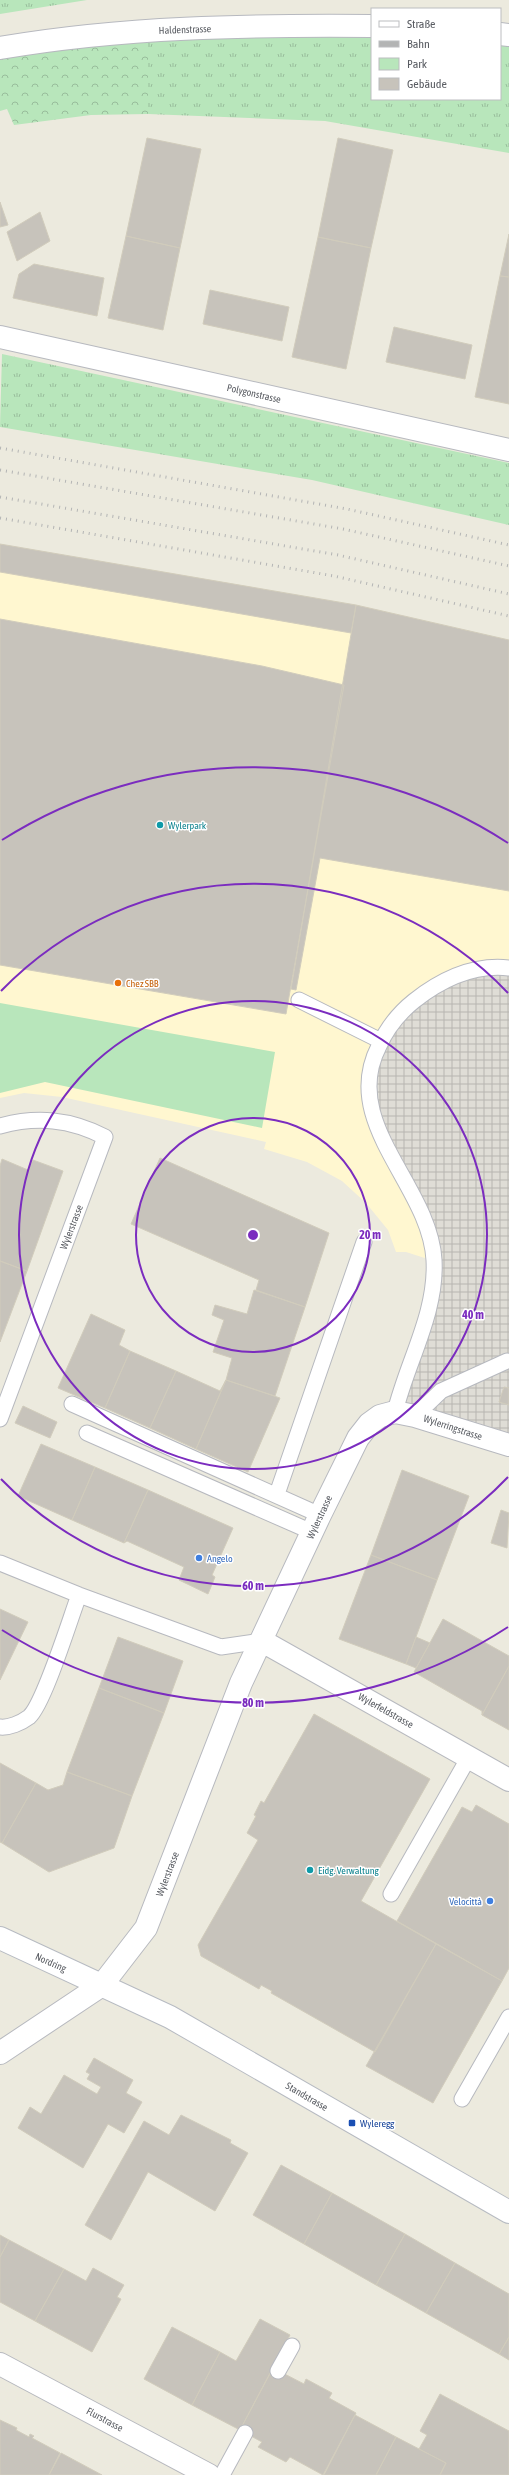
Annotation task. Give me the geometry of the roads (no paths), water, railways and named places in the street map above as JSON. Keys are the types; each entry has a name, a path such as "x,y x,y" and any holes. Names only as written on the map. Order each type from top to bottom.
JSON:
{"street":[{"name":"Haldenstrasse","path":"0,48 118,32 203,28 371,26"},
{"name":"Polygonstrasse","path":"0,337 509,450"},
{"name":"Wylerringstrasse","path":"406,1414 509,1445"},
{"name":"Wylerstrasse","path":"0,2053 102,1985 146,1928 241,1683 316,1523 364,1429 380,1416 406,1414"},
{"name":"Wylerfeldstrasse","path":"262,1641 509,1780"},
{"name":"Nordring","path":"0,1938 102,1985"},
{"name":"Standstrasse","path":"102,1985 170,2017 509,2212"},
{"name":"Flurstrasse","path":"0,2364 210,2475"}],"lane":[{"path":"507,1361 441,1391 406,1414 401,1387 425,1320 430,1299 434,1261 429,1230 423,1213 382,1137 370,1103 368,1087 371,1065 381,1041 392,1023 407,1007 439,984 477,969 509,968"},
{"path":"299,1000 381,1041"},
{"name":"Wylerstrasse","path":"0,1126 23,1120 43,1119 90,1129 105,1137 0,1419"},
{"path":"277,1494 364,1242"},
{"path":"72,1404 277,1494 316,1523"},
{"path":"86,1433 316,1523"},
{"path":"0,1563 79,1595 221,1647 262,1641"},
{"path":"0,1727 12,1725 29,1717 40,1701 79,1595"},
{"path":"391,1894 469,1757"},
{"path":"462,2099 509,2017"},
{"path":"278,2371 292,2346"},
{"path":"222,2475 245,2433"}],"railway":[{"path":"0,448 347,509 509,545"},
{"path":"0,470 343,529 509,566"},
{"path":"0,497 338,555 509,594"},
{"path":"0,518 334,576 509,616"}],"place":[{"name":"Wylerpark","path":"160,825"},
{"name":"Chez SBB","path":"118,983"},
{"name":"Angelo","path":"199,1558"},
{"name":"Eidg. Verwaltung","path":"310,1870"},
{"name":"Velocittà","path":"490,1901"},
{"name":"Wyleregg","path":"352,2123"}]}
